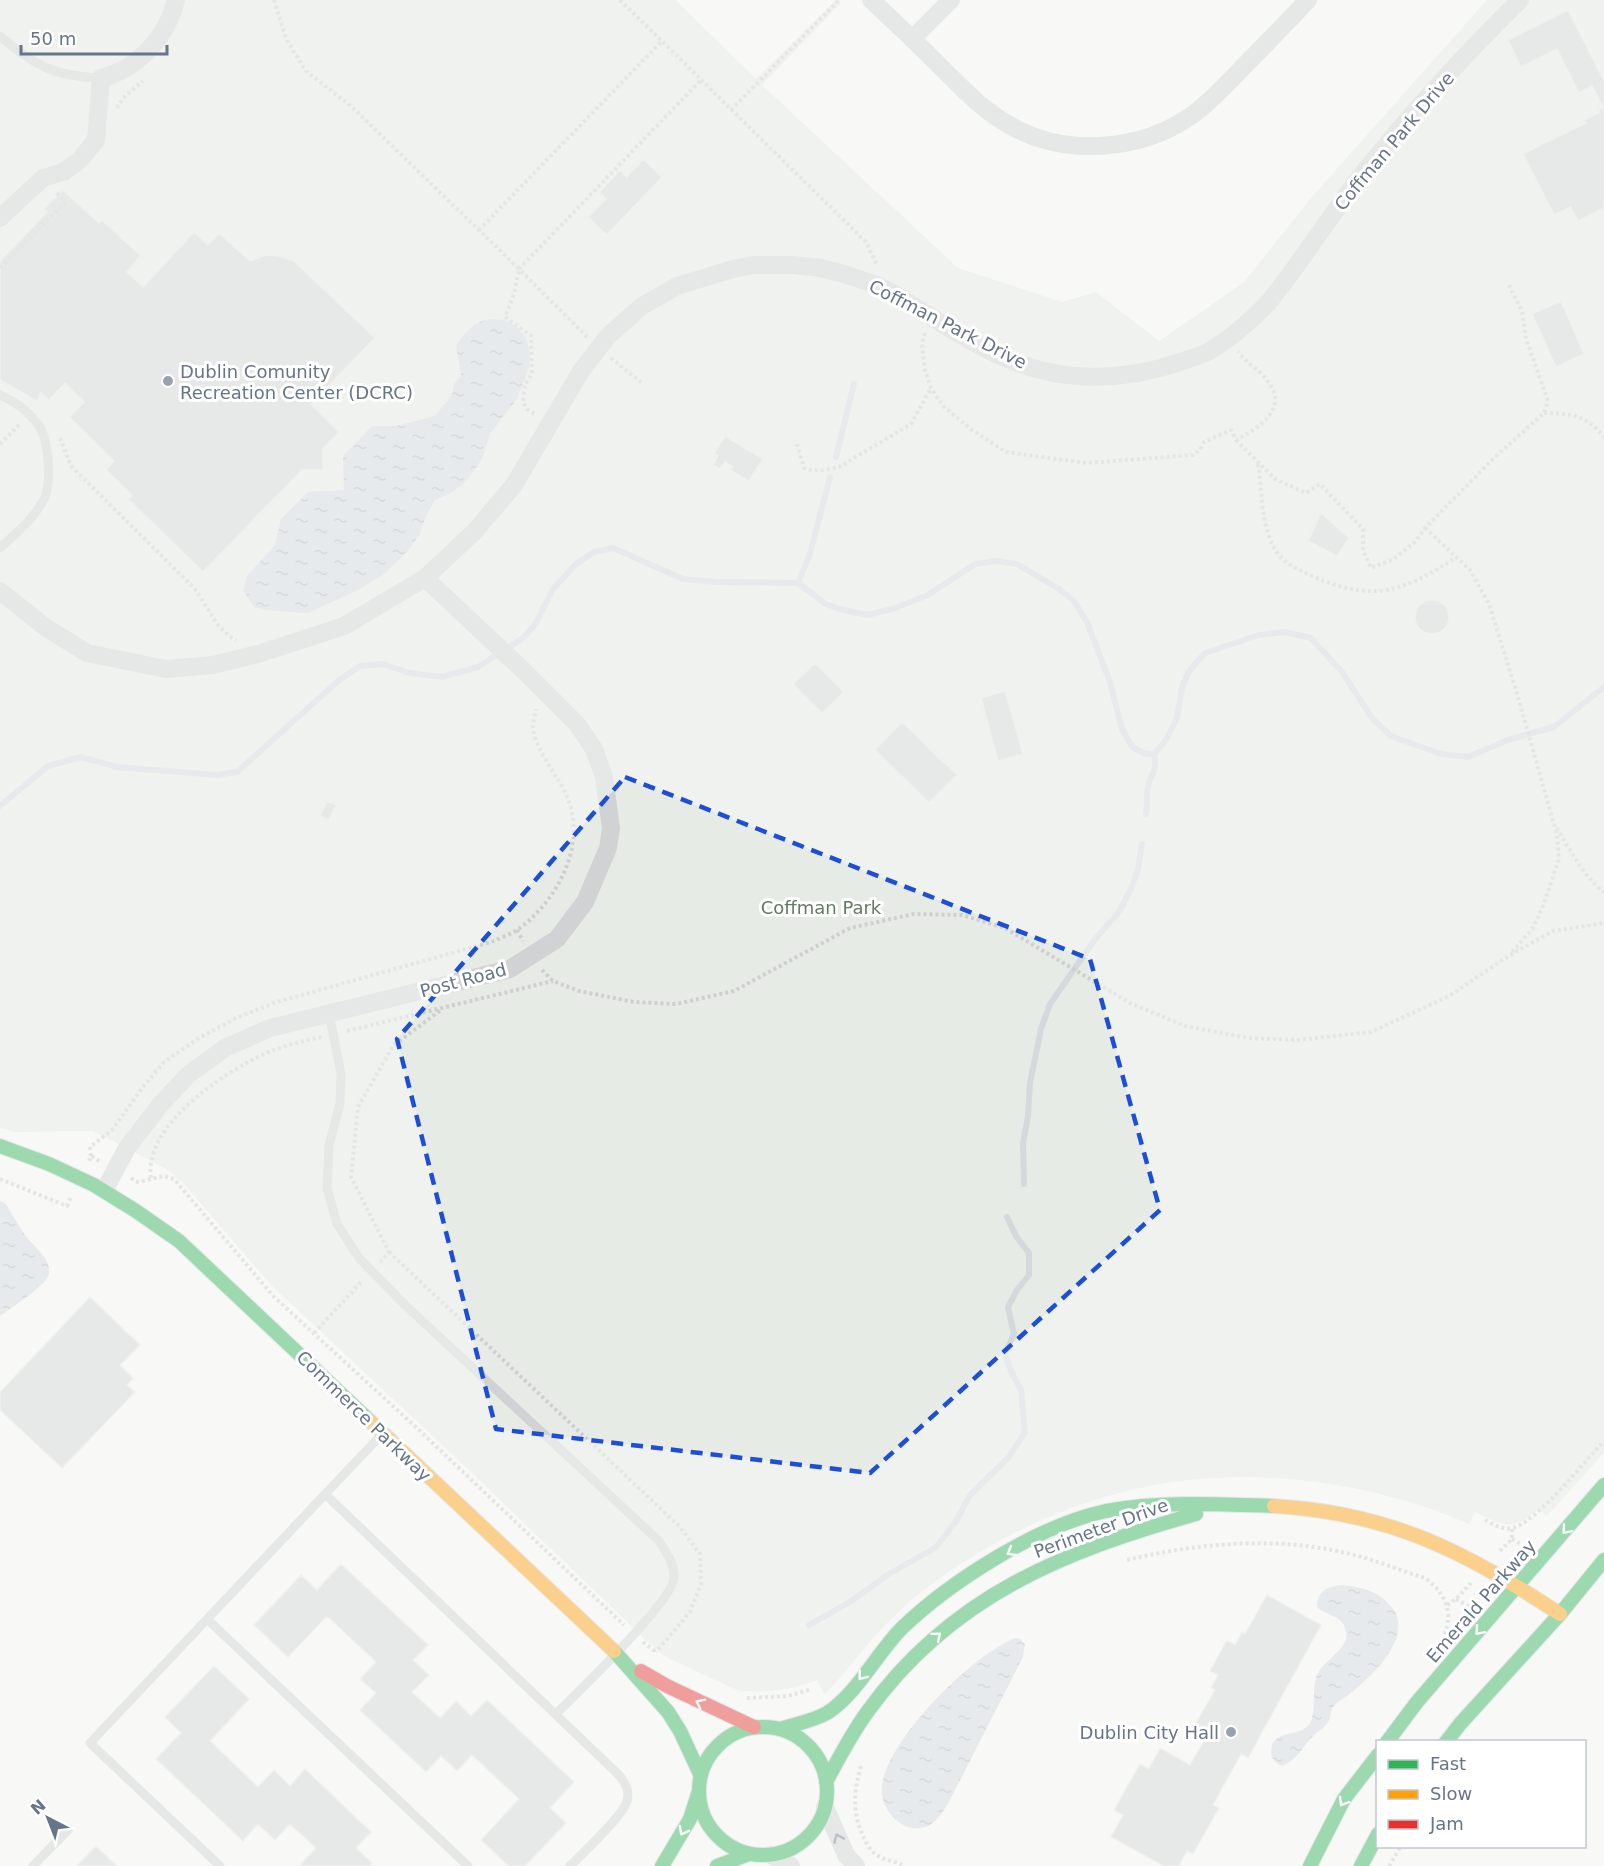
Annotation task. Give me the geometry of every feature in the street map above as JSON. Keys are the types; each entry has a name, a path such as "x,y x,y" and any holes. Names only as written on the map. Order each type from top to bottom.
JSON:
{"main road":[{"path":"0,1146 23,1153 105,1189"},
{"name":"Commerce Parkway","path":"105,1189 140,1211 179,1241 616,1653 668,1712 680,1731 700,1774"},
{"name":"Emerald Parkway","path":"1389,1740 1417,1702 1604,1485"},
{"name":"Perimeter Drive","path":"826,1782 848,1739 896,1676 923,1648 981,1602 1016,1580 1057,1560 1160,1524 1228,1504"},
{"name":"Perimeter Drive","path":"780,1729 825,1714 832,1709 883,1649 925,1608 976,1572 1044,1533 1080,1518 1126,1507 1228,1504 1335,1511 1372,1520 1415,1534 1453,1550 1517,1586 1560,1614"},
{"path":"1448,1740 1560,1614 1604,1560"},
{"name":"Commerce Parkway","path":"616,1653 654,1679 754,1727"},
{"path":"662,1866 690,1819 698,1794 700,1774 706,1760 726,1738 739,1731 754,1727 780,1729 795,1735 810,1747 821,1765 826,1782 825,1807 816,1827 794,1847 771,1855 749,1854 733,1848 714,1832 701,1811 698,1794"},
{"path":"1310,1866 1344,1799 1376,1756"},
{"path":"1361,1866 1376,1836"},
{"path":"717,1866 749,1854"}],"street":[{"path":"0,218 43,178 63,172 79,161 96,140 101,78 118,74 163,35 173,14 176,0"},
{"path":"872,0 976,101 1006,123 1031,136 1064,144 1106,147 1136,141 1176,125 1196,112 1219,92 1308,0"},
{"path":"912,39 951,0"},
{"name":"Coffman Park Drive","path":"0,591 45,627 87,653 166,669 213,665 258,654 345,626 425,578 475,531 514,485 581,371 590,344 608,336 642,306 677,286 733,269 754,265 812,267 844,274 877,285 1010,360 1037,369 1083,377 1118,377 1167,367 1215,348 1267,304 1399,130 1520,0"},
{"name":"Post Road","path":"105,1189 127,1148 161,1104 188,1075 225,1048 270,1028 510,969 557,939 585,902 608,849 610,828 604,777 594,749 576,724 523,670 425,578"},
{"path":"825,1807 846,1855 856,1866"},
{"path":"771,1855 791,1866"}],"lane":[{"path":"0,36 19,52 58,73 101,78"},
{"path":"0,395 12,400 38,424 43,435 48,486 44,499 34,514 0,548"},
{"path":"329,1013 341,1074 340,1104 329,1145 327,1188 337,1224 359,1258 459,1356 659,1541 671,1559 675,1579 669,1593 616,1653 556,1714"},
{"path":"219,1866 90,1743 382,1434"},
{"path":"324,1494 619,1774 627,1789 626,1803 622,1811 570,1866"},
{"path":"207,1619 468,1866"},
{"path":"33,1866 69,1828"}],"path":[{"path":"274,0 286,39 306,71 352,107 519,269 590,344 642,383"},
{"path":"620,0 866,242 880,272 873,268"},
{"path":"731,110 839,0"},
{"path":"479,230 661,42"},
{"path":"536,415 527,409 523,402 525,384 532,374 531,336 506,317 519,269 701,80"},
{"path":"934,317 921,344 925,370 931,388 950,412 972,430 1006,452 1086,463 1193,456 1204,442 1232,430 1236,440 1275,479 1306,493 1320,484 1363,530 1362,550 1371,568 1392,560 1415,542 1425,528 1494,458 1544,413 1548,401 1526,339 1522,311 1508,283"},
{"path":"590,344 595,329"},
{"path":"1228,338 1241,356 1268,380 1273,391 1274,402 1266,420 1258,428 1236,440"},
{"path":"797,444 804,468 826,470 839,467 911,424 931,388"},
{"path":"532,423 542,405"},
{"path":"1544,413 1576,415 1596,427 1604,437"},
{"path":"56,432 71,466 195,590 218,625 229,636 235,640 244,638"},
{"path":"1258,463 1266,524 1271,543 1282,560 1295,568 1349,590 1368,592 1386,590 1405,584 1457,557"},
{"path":"1425,528 1470,570 1489,604 1557,835 1559,859 1542,906 1533,928 1510,955"},
{"path":"91,1156 90,1148 112,1130 164,1062 199,1038 238,1017 277,1002 491,942 518,930 539,910 553,894 570,858 573,816 558,778 536,742 533,728 537,706"},
{"path":"1554,822 1581,866 1597,887 1604,892"},
{"path":"553,981 579,991 634,1002 676,1004 734,991 850,928 914,914 962,915 1005,928 1130,1003 1185,1026 1248,1038 1297,1040 1371,1032 1449,996 1510,955 1553,931 1604,923"},
{"path":"314,1333 389,1252 351,1177 357,1107 393,1046 445,1007"},
{"path":"138,1182 164,1176 174,1179 274,1296 419,1430 633,1634 664,1659"},
{"path":"0,1179 67,1206 72,1196"},
{"path":"1485,1520 1503,1528 1512,1528 1529,1521 1604,1441"},
{"path":"1512,1528 1512,1539"},
{"path":"1117,1562 1164,1551 1201,1546 1271,1544 1345,1553 1425,1578 1437,1589 1447,1605 1448,1624 1439,1643"},
{"path":"1447,1605 1456,1599"},
{"path":"742,1698 788,1696 812,1689"},
{"path":"865,1757 855,1787 854,1802 859,1827 872,1851 878,1856 904,1866"},
{"path":"1389,1866 1400,1848"}],"highlighted area":[{"path":"625,777 1090,959 1160,1210 870,1473 496,1429 397,1039"}],"green space":[{"name":"Coffman Park","path":"0,0 676,0 756,79 836,0 840,4 762,85 958,268 1062,302 1096,292 1159,341 1243,283 1311,198 1487,0 1604,0 1604,1453 1547,1516 1538,1509 1522,1521 1508,1524 1494,1521 1475,1512 1469,1524 1431,1509 1350,1487 1265,1478 1222,1477 1140,1488 1079,1505 1050,1517 965,1561 896,1614 824,1694 817,1680 778,1690 758,1692 737,1690 668,1658 653,1647 468,1469 270,1284 184,1184 168,1170 93,1131 15,1132 0,1128"}],"water":[{"path":"488,319 505,320 526,337 530,354 529,368 517,399 490,434 482,459 469,478 453,492 435,500 420,534 407,552 383,575 358,590 308,613 264,610 254,607 243,590 247,576 275,545 281,519 308,492 344,490 343,456 372,426 395,426 435,416 452,395 454,383 461,376 456,346 469,329"},
{"path":"0,1201 6,1204 25,1235 45,1258 49,1274 42,1284 28,1296 0,1316"},
{"path":"1341,1585 1370,1591 1382,1598 1393,1609 1398,1620 1398,1631 1388,1655 1379,1666 1334,1706 1325,1726 1296,1756 1282,1766 1272,1757 1272,1744 1281,1736 1308,1726 1313,1715 1314,1686 1318,1673 1344,1644 1346,1638 1342,1622 1317,1607 1319,1597 1324,1591"},
{"path":"1015,1638 1025,1644 1023,1657 949,1802 937,1819 928,1826 910,1828 894,1819 884,1803 882,1785 888,1766 899,1745 915,1723 956,1680 997,1647"}],"building":[{"path":"1568,10 1604,81 1604,208 1578,221 1571,207 1554,215 1523,154 1586,123 1584,120 1600,112 1598,109 1603,107 1592,86 1579,93 1557,49 1521,67 1508,40"},
{"path":"643,159 662,177 607,235 588,217 606,199 599,192 620,170 627,177"},
{"name":"Dublin Comunity Recreation Center (DCRC)","path":"63,190 99,223 102,220 141,256 127,272 143,287 194,232 208,245 219,233 250,261 267,255 294,261 375,338 311,404 339,432 323,449 323,470 302,470 203,572 128,499 132,495 106,470 114,461 69,417 84,402 65,383 49,400 41,393 37,401 0,380 0,261 47,212 44,209"},
{"path":"1561,301 1584,354 1556,367 1532,314"},
{"path":"725,436 763,459 749,481 730,470 733,467 725,462 720,469 713,465 718,456 714,453"},
{"path":"1321,513 1349,538 1337,556 1308,541"},
{"path":"1432,600 1444,605 1449,617 1444,629 1432,634 1420,629 1415,617 1420,605"},
{"path":"815,663 844,692 822,713 793,684"},
{"path":"1005,691 1023,754 998,761 981,698"},
{"path":"902,722 957,775 929,803 875,750"},
{"path":"327,801 336,805 329,820 320,816"},
{"path":"90,1297 140,1345 120,1365 133,1378 127,1385 135,1392 62,1468 0,1410 0,1392"},
{"path":"341,1564 428,1645 413,1660 429,1675 412,1692 440,1718 456,1701 471,1716 487,1700 574,1782 550,1808 566,1823 525,1866 509,1866 481,1840 519,1799 472,1755 457,1771 441,1756 426,1772 360,1710 376,1693 360,1679 376,1662 327,1616 288,1657 254,1625 301,1575 317,1590"},
{"name":"Dublin City Hall","path":"1267,1595 1321,1625 1248,1758 1241,1754 1213,1805 1219,1808 1193,1854 1187,1851 1179,1866 1164,1866 1111,1837 1123,1815 1114,1810 1140,1764 1149,1769 1160,1748 1190,1765 1207,1736 1193,1728 1215,1690 1211,1688 1218,1675 1210,1671 1227,1640 1235,1645 1242,1632 1245,1634"},
{"path":"214,1666 249,1699 210,1741 258,1787 274,1770 290,1786 305,1769 371,1832 356,1848 372,1863 369,1866 303,1866 301,1864 316,1848 290,1824 275,1840 258,1824 243,1841 156,1759 181,1733 165,1717"},
{"path":"96,1846 117,1866 77,1866"}],"waterway":[{"path":"836,457 854,384"},
{"path":"798,583 810,554 830,477"},
{"path":"0,806 48,766 81,757 117,767 217,775 237,772 338,681 360,666 383,664 409,673 442,677 478,667 523,638 535,625 553,589 576,564 594,552 613,548 683,579 717,582 798,583 826,604 867,615 892,609 928,595 975,564 996,561 1017,564 1073,600 1087,622 1110,682 1122,729 1132,747 1146,754 1154,754 1166,740 1177,718 1182,687 1189,671 1205,653 1259,635 1284,632 1311,638 1342,672 1372,718 1391,736 1441,754 1468,757 1508,740 1554,727 1604,687"},
{"path":"1146,814 1147,789 1155,768 1154,754"},
{"path":"1024,1184 1023,1143 1028,1116 1030,1083 1041,1029 1050,1004 1096,938 1119,912 1138,869 1142,844"},
{"path":"809,1625 850,1602 889,1574 935,1548 955,1523 970,1495 1009,1457 1025,1432 1021,1390 1005,1354 1014,1334 1008,1307 1017,1290 1029,1275 1029,1253 1016,1236 1007,1217"}],"traffic: fast":[{"path":"0,1146 49,1164 94,1185 179,1241 371,1422"},
{"path":"1388,1740 1417,1702 1604,1485"},
{"path":"780,1729 827,1713 838,1705 893,1638 922,1610 997,1557 1053,1529 1080,1518 1126,1508 1190,1504 1274,1506"},
{"path":"826,1782 868,1711 901,1671 936,1637 973,1608 1014,1583 1056,1562 1147,1528 1196,1514"},
{"path":"1448,1740 1560,1614 1604,1560"},
{"path":"614,1651 668,1712 680,1731 700,1774"},
{"path":"763,1727 788,1732 808,1746 822,1766 827,1791 822,1816 808,1836 788,1850 763,1855 738,1850 718,1836 704,1816 699,1791 704,1766 718,1746 738,1732 763,1727"},
{"path":"1310,1866 1344,1799 1376,1758"},
{"path":"662,1866 690,1819 698,1794"},
{"path":"1361,1866 1376,1838"},
{"path":"717,1866 749,1854"}],"traffic: slow":[{"path":"371,1422 614,1651"},
{"path":"1274,1506 1355,1517 1425,1539 1491,1572 1560,1614"}],"traffic: jam":[{"path":"641,1671 667,1686 754,1727"}],"place":[{"name":"Dublin Comunity Recreation Center (DCRC)","path":"168,381"},
{"name":"Dublin City Hall","path":"1231,1732"}]}
